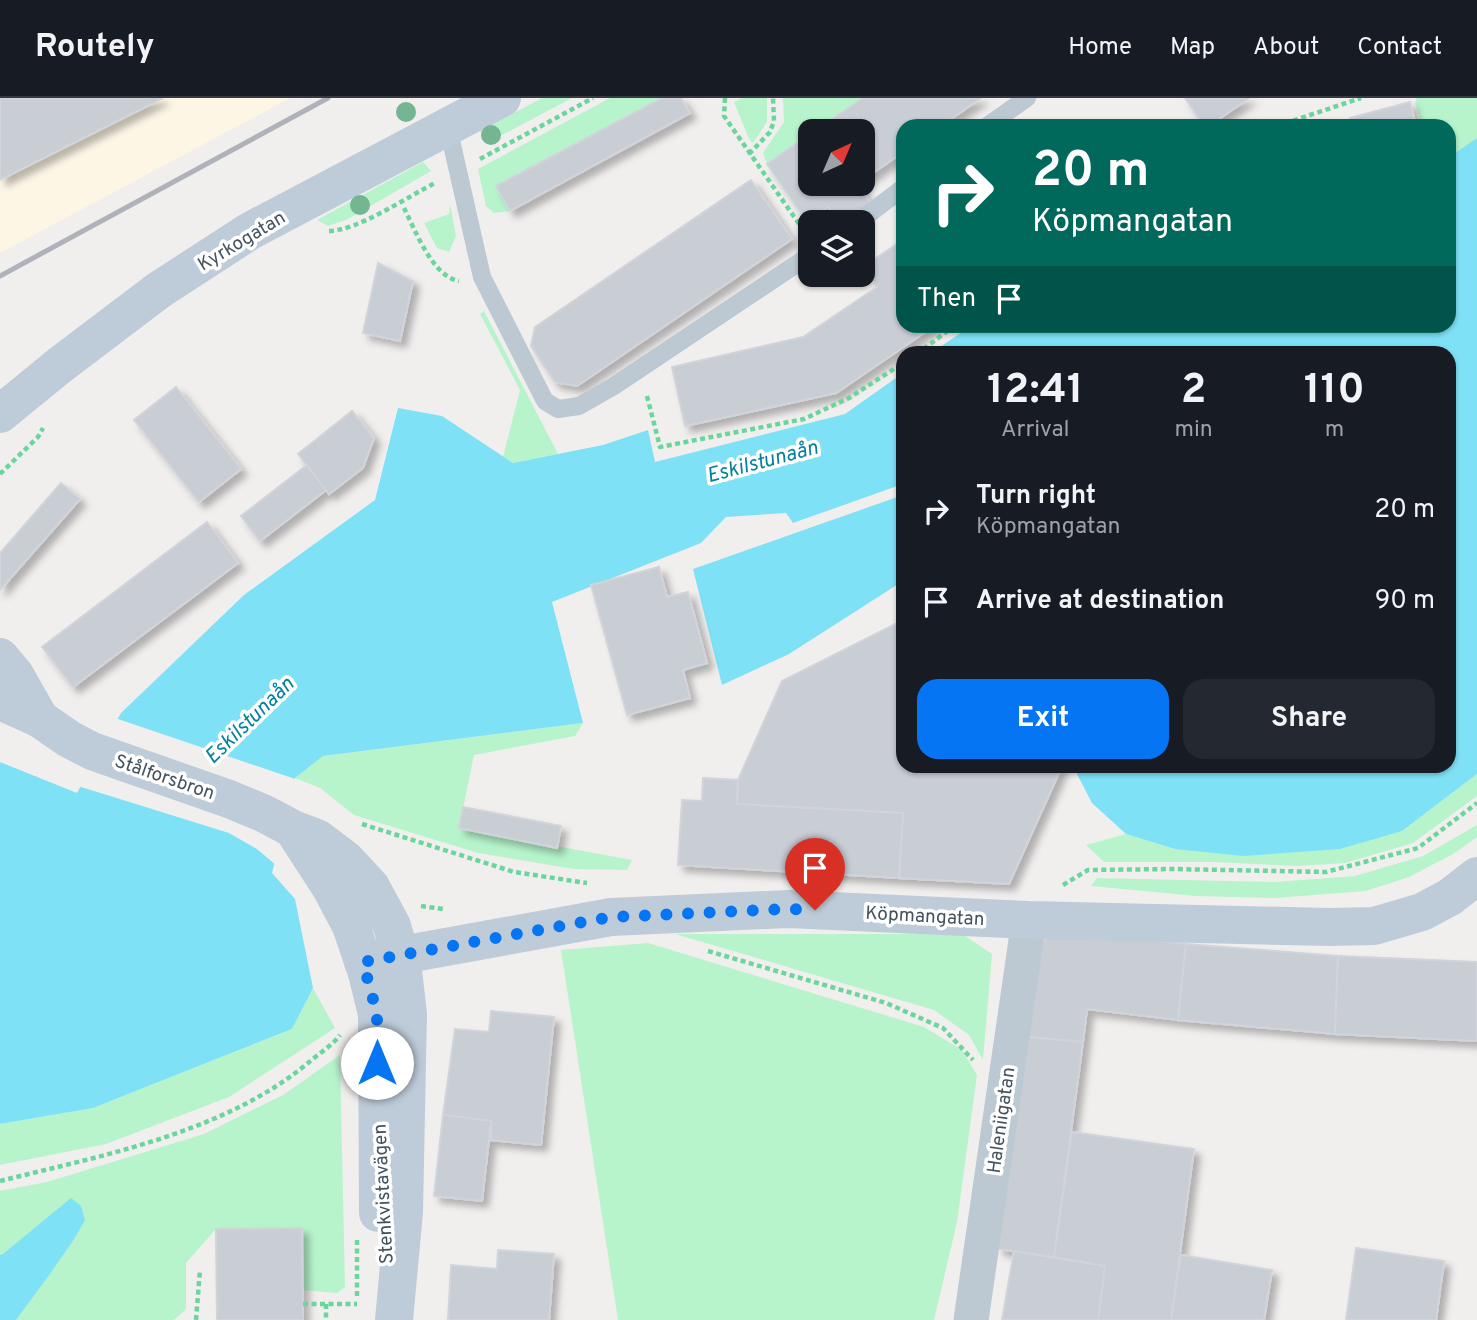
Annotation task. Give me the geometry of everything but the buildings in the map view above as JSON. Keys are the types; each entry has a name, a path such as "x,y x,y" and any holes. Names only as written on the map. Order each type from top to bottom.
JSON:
{"street":[{"name":"Kyrkogatan","path":"0,414 159,290 239,238 502,98"},
{"path":"0,657 54,729"},
{"name":"Stålforsbron","path":"0,701 92,751 229,799 293,829"},
{"name":"Stenkvistavägen","path":"293,829 317,838 346,860 371,887 392,926 402,962 408,1014 404,1212 393,1320"},
{"name":"Stenkvistavägen","path":"293,829 331,888 351,926 377,1014 378,1212 393,1320"},
{"name":"Köpmangatan","path":"363,962 611,917 788,909 1029,920 1374,926 1422,912 1450,897 1477,876"},
{"name":"Haleniigatan","path":"971,1320 1029,920"}],"lane":[{"path":"998,119 1027,98"},
{"path":"448,127 482,277 545,401 558,409 579,406 636,372 798,263"},
{"path":"873,210 896,192"}],"path":[{"path":"323,232 356,225 593,98"},
{"path":"725,98 724,116 798,223"},
{"path":"749,154 770,132 774,121 773,98"},
{"path":"1298,119 1361,98"},
{"path":"404,208 436,266 452,280 464,280 469,273 474,241"},
{"path":"928,346 945,333"},
{"path":"636,372 648,398 660,447 804,419 849,398 896,368"},
{"path":"0,474 38,437 48,419"},
{"path":"1088,870 1326,872 1418,848 1477,803"},
{"path":"352,822 514,872 600,884"},
{"path":"698,948 886,1003 943,1028 975,1062 1005,1083"},
{"path":"0,1181 178,1134 270,1090 301,1069 342,1032"},
{"path":"196,1320 200,1270"},
{"path":"303,1304 357,1304"},
{"path":"326,1304 326,1320"}],"shaded area":[{"path":"0,98 290,98 0,253"}],"green space":[{"path":"542,98 572,98 487,143 480,131"},
{"path":"610,98 662,98 497,186 510,211 494,213 486,206 478,169"},
{"path":"742,98 767,98 767,122 753,143 734,102"},
{"path":"783,98 863,98 832,119 798,119 798,142 767,164 763,153 784,122"},
{"path":"1417,98 1477,98 1477,138 1456,152 1456,119 1420,119 1415,103"},
{"path":"423,162 431,171 348,219 328,226 317,220"},
{"path":"450,204 456,236 449,252 437,248 424,223 449,214"},
{"path":"484,311 558,454 513,463 503,457 520,390 480,314"},
{"path":"583,723 575,736 474,755 459,828 632,860 627,870 574,869 478,853 354,815 320,788 295,778 323,756"},
{"path":"1477,774 1477,796 1413,843 1345,863 1298,866 1213,862 1104,862 1086,845 1126,834 1175,849 1402,831"},
{"path":"1477,825 1477,837 1453,854 1409,877 1366,891 1275,898 1196,896 1091,886 1097,878 1275,882 1355,876 1423,856"},
{"path":"675,934 962,934 992,954 983,1060 969,1035 934,1010"},
{"path":"648,943 924,1027 962,1050 977,1075 957,1222 934,1320 618,1320 561,950"},
{"path":"313,988 335,1028 229,1097 106,1144 0,1165 0,1124 93,1108 292,1029"},
{"path":"340,1055 345,1287 337,1293 302,1290 301,1228 216,1229 186,1263 186,1309 174,1320 16,1320 73,1241 85,1219 0,1255 0,1191 47,1182 204,1134 283,1095"}],"water":[{"path":"1477,138 1477,774 1402,831 1340,849 1243,856 1175,849 1126,834 1092,803 1077,773 1456,773 1456,346 941,346 961,333 1456,333 1456,152"},
{"name":"Eskilstunaån","path":"896,378 896,486 793,523 786,513 726,517 701,543 552,602 583,723 323,756 295,778 272,873 295,899 313,988 292,1029 93,1108 0,1124 0,762 77,793 121,713 244,595 375,500 398,408 442,416 513,463 603,445 648,430 655,462 845,414"},
{"path":"896,497 896,585 789,654 722,685 693,569"},
{"path":"71,1198 81,1206 85,1220 73,1241 16,1320 0,1320 0,1255"}],"pier":[{"path":"115,718 298,780 277,866 257,849 229,833 78,786"}],"railway":[{"path":"0,276 328,98"}],"route":[{"path":"377,1063 377,1014 363,962 611,917 815,910"}]}
